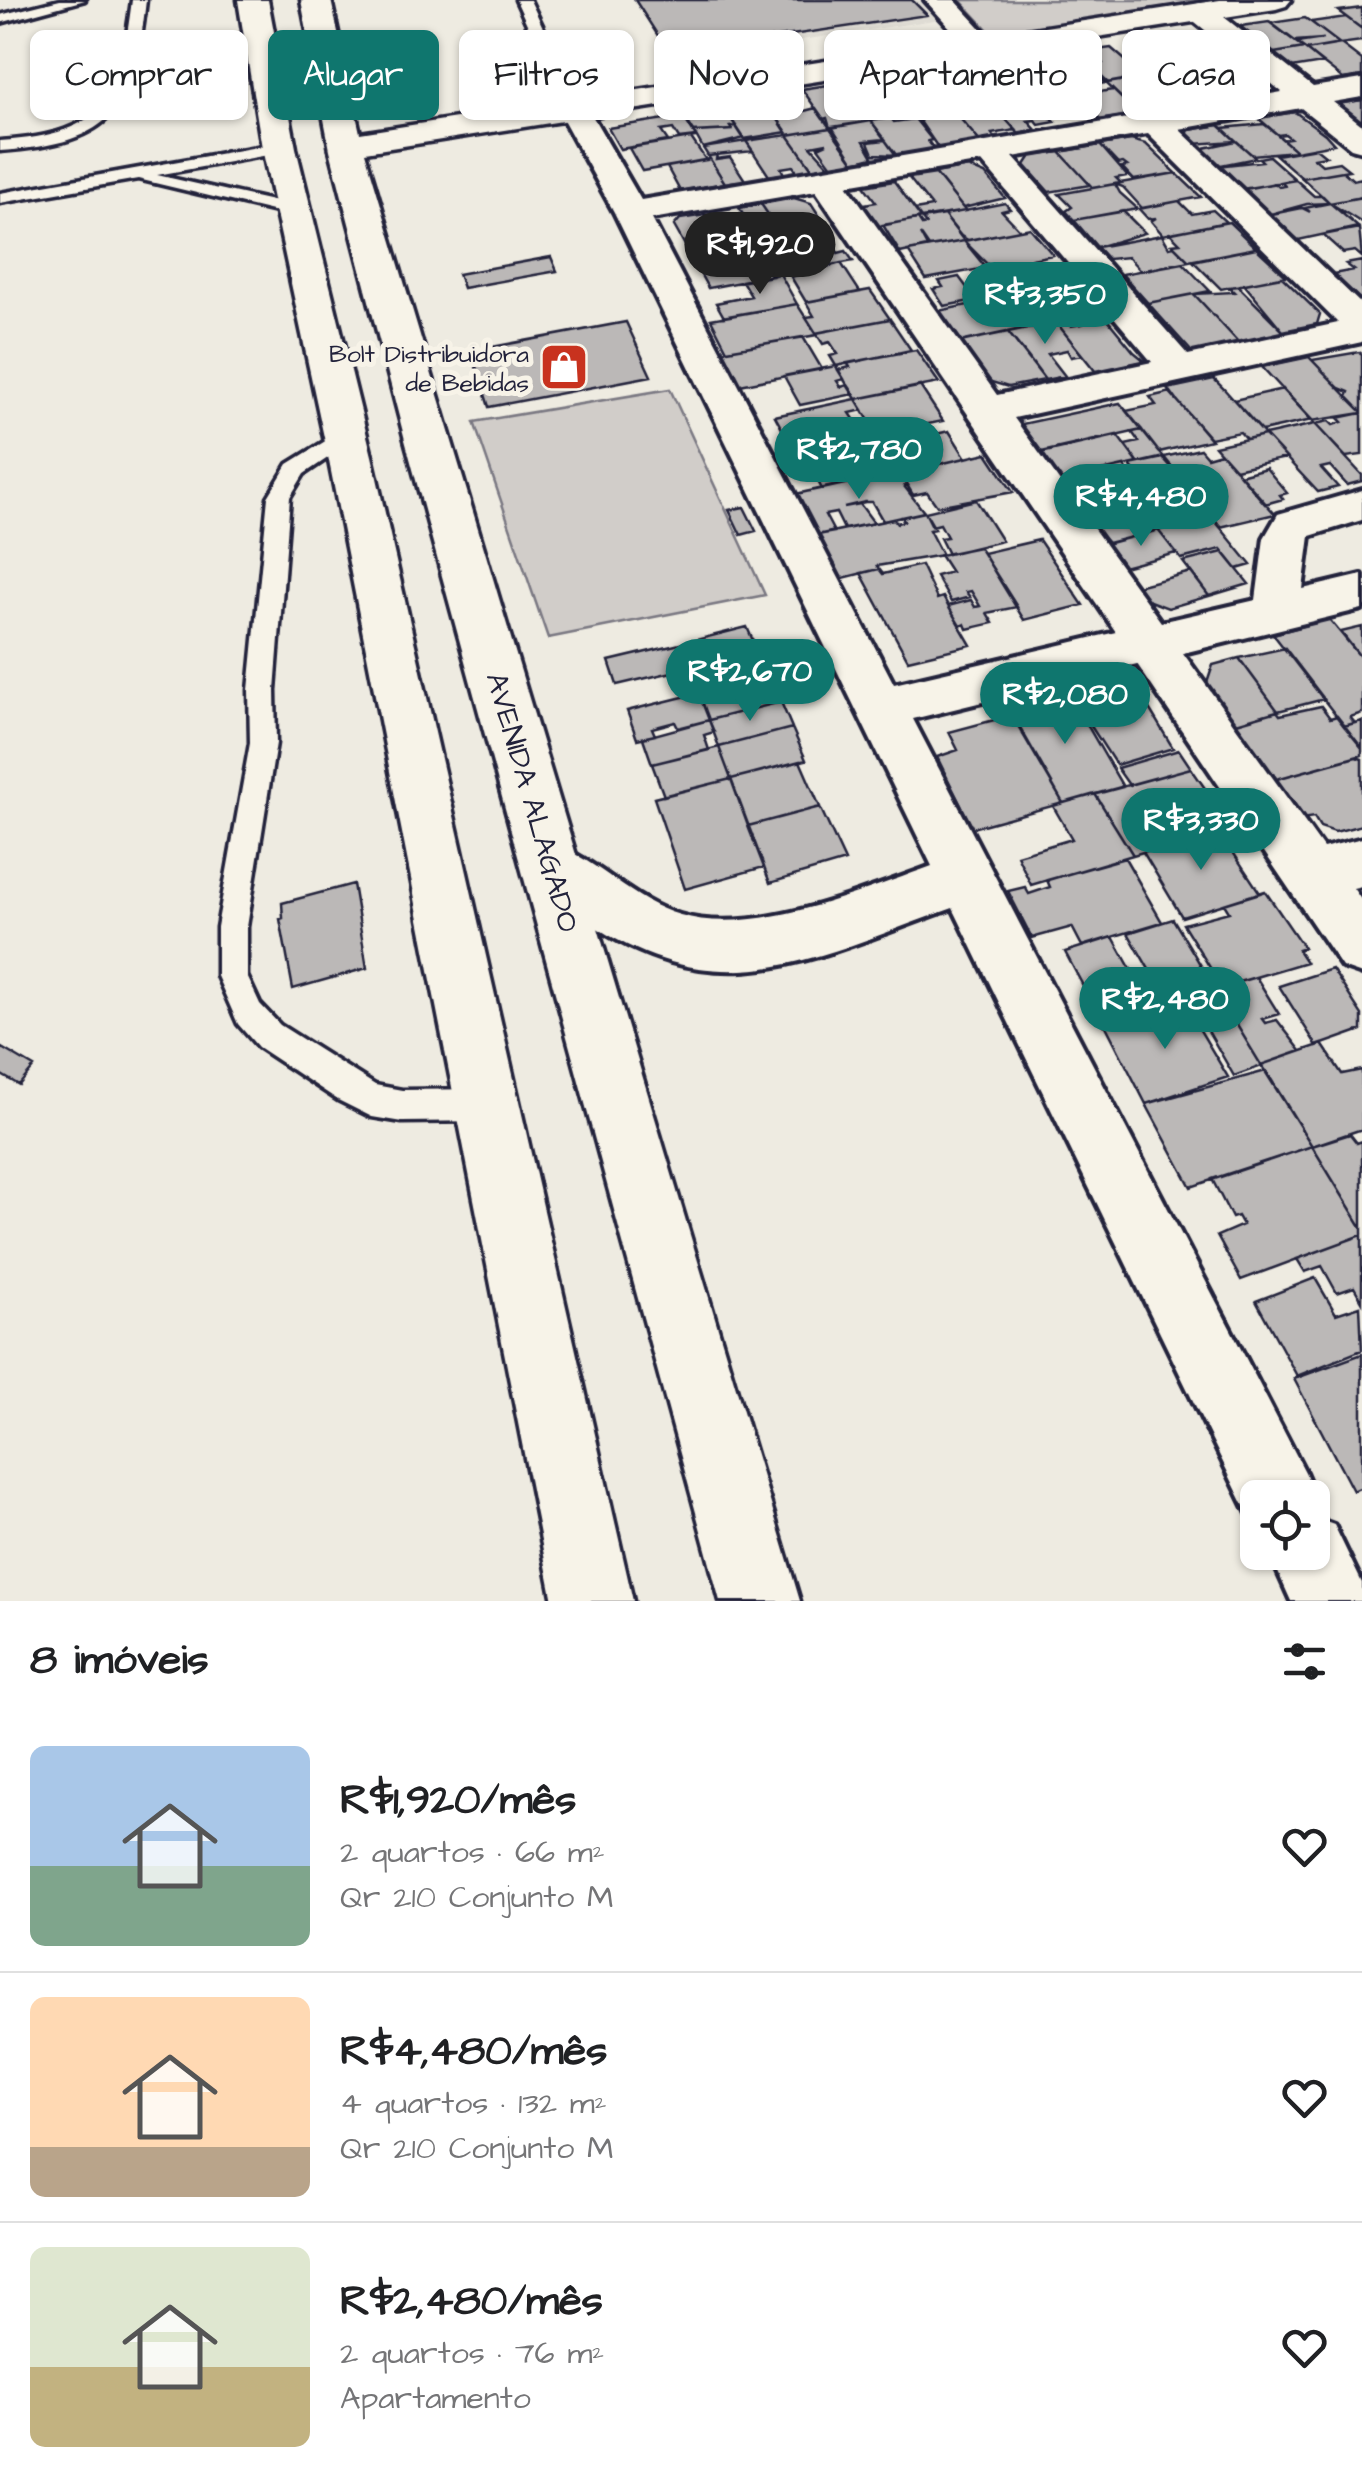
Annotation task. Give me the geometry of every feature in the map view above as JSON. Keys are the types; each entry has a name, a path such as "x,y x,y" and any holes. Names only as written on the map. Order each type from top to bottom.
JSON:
{"main road":[{"name":"AVENIDA ALAGADO","path":"315,0 346,145 426,436 553,868 760,1601"},
{"path":"1080,30 1276,0"},
{"path":"256,2 279,148 342,426 592,1601"},
{"path":"634,102 824,71"},
{"path":"346,145 519,120"},
{"path":"342,426 370,394 394,387 412,375"},
{"path":"342,426 381,435 426,436"}],"street":[{"path":"939,0 966,30"},
{"path":"1200,12 1362,142"},
{"path":"631,212 1362,88"},
{"path":"579,120 631,212 1270,1480"},
{"path":"1153,122 1362,328"},
{"path":"990,152 1178,368"},
{"path":"826,180 1147,644 1337,869 1362,948"},
{"path":"988,410 1362,328"},
{"path":"1278,614 1286,538 1294,526 1362,505"},
{"path":"882,707 1362,592"},
{"path":"553,868 654,931 682,942 722,948 779,940 968,878"},
{"path":"1316,1570 1331,1601"}],"lane":[{"path":"0,19 78,0"},
{"path":"0,146 56,138 88,124 119,96 133,46 139,0"},
{"path":"523,0 537,30"},
{"path":"0,198 279,148"},
{"path":"130,175 293,212"},
{"path":"342,426 296,470 279,497 262,690 263,742 232,928 232,976 249,1014 270,1036 349,1090 402,1106 487,1105"}],"shaded area":[{"path":"644,0 923,0 941,19 868,30 824,30 824,37 804,40 804,30 664,30"},
{"path":"960,0 1225,0 1019,30 988,30"},
{"path":"670,389 765,595 548,638 474,422"}],"building":[{"path":"635,0 912,0 927,15 804,33 804,30 654,30"},
{"path":"1362,8 1362,29 1338,11"},
{"path":"1346,17 1362,29 1362,41 1340,44 1311,22"},
{"path":"1305,18 1340,44 1306,50 1297,43 1323,39 1295,41 1271,23"},
{"path":"1269,22 1304,48 1270,54 1270,30 1234,27"},
{"path":"1341,44 1362,60 1362,76 1343,79 1306,50"},
{"path":"1111,48 1122,58 1122,81 1108,83 1102,77 1102,49"},
{"path":"1304,48 1322,63 1286,69 1270,54"},
{"path":"1122,80 1122,98 1106,83"},
{"path":"824,86 824,119 804,92 804,89"},
{"path":"1113,90 1122,99 1122,117 1102,120 1102,92"},
{"path":"1362,100 1362,129 1339,111 1342,103"},
{"path":"816,108 830,128 788,135 778,120 804,120 804,111"},
{"path":"1295,112 1334,144 1296,151 1282,139 1290,138 1278,135 1260,120 1270,120 1270,116"},
{"path":"685,120 696,137 679,139 673,129 661,131 668,141 620,149 608,128"},
{"path":"686,120 732,120 736,126 730,127 732,130 694,132"},
{"path":"732,120 779,120 787,132 744,139"},
{"path":"828,120 871,121 830,128"},
{"path":"916,120 932,140 928,141 931,145 939,149 897,156 871,121"},
{"path":"919,120 961,120 982,144 941,152"},
{"path":"962,120 1007,120 1016,130 992,134 997,141 982,144"},
{"path":"1006,120 1035,120 1028,121 1037,131 1019,134"},
{"path":"1035,120 1055,122 1039,125"},
{"path":"871,121 885,139 864,141 873,157 854,162 832,127"},
{"path":"1264,124 1296,151 1252,155 1222,128"},
{"path":"1219,125 1236,141 1193,144 1186,137 1189,130"},
{"path":"736,126 744,138 703,148 694,132 732,130 730,127"},
{"path":"830,128 854,162 832,166 818,147 827,143 811,146 829,166 812,169 788,135"},
{"path":"788,135 813,170 798,173 793,166 781,168 784,174 769,176 746,141"},
{"path":"691,138 706,160 642,171 629,148"},
{"path":"885,140 896,155 873,154 868,142"},
{"path":"1131,140 1146,144 1176,173 1134,180 1122,167 1127,166 1118,164 1100,145"},
{"path":"746,141 753,151 708,156 703,148"},
{"path":"1236,141 1256,158 1216,166 1199,149"},
{"path":"1100,145 1127,176 1116,178 1121,183 1093,188 1060,152"},
{"path":"1316,148 1326,156 1314,158 1322,165 1339,162 1349,170 1302,178 1276,155"},
{"path":"1060,152 1090,185 1049,192 1025,165 1031,156"},
{"path":"717,155 716,159 730,157 745,180 725,183 708,156"},
{"path":"1269,156 1296,180 1242,189 1216,166 1262,161 1259,158"},
{"path":"710,159 725,183 680,191 667,167"},
{"path":"968,167 985,174 1005,198 963,208 935,173"},
{"path":"1343,171 1353,180 1362,178 1362,197 1330,203 1302,178"},
{"path":"1176,173 1201,197 1142,208 1123,187 1115,184"},
{"path":"936,174 966,211 921,218 915,210 932,207 909,178"},
{"path":"1295,179 1314,196 1323,196 1330,203 1307,204 1267,215 1240,190 1275,183 1285,186 1281,182"},
{"path":"894,181 921,218 875,227 859,205 876,202 864,186"},
{"path":"1115,184 1138,209 1074,220 1066,211 1072,207 1059,194"},
{"path":"1362,197 1362,223 1330,203"},
{"path":"794,198 811,203 832,235 810,238 804,229 781,234 761,204"},
{"path":"1179,201 1192,214 1213,210 1226,222 1163,235 1151,221 1156,218 1148,219 1139,209"},
{"path":"1005,203 1010,209 1002,211 1020,230 968,240 944,215"},
{"path":"1330,203 1358,227 1294,241 1267,215 1302,208 1310,212 1305,208"},
{"path":"761,204 787,242 739,251 731,237 754,233 739,208"},
{"path":"1123,211 1145,233 1097,247 1074,220"},
{"path":"718,213 734,241 687,249 674,226 680,219"},
{"path":"944,215 964,241 929,247 920,234 927,247 900,253 883,225 918,219 922,225 926,224 922,219"},
{"path":"1229,222 1256,248 1189,261 1172,244 1180,243 1170,233"},
{"path":"1030,228 1053,255 990,267 964,241"},
{"path":"1359,228 1362,257 1355,251 1343,253 1323,235"},
{"path":"827,235 838,253 846,251 853,261 781,274 775,254 769,254 765,246"},
{"path":"1162,235 1169,247 1174,246 1189,261 1141,271 1128,257 1108,259 1097,247"},
{"path":"964,241 986,268 926,279 908,251"},
{"path":"765,246 779,270 770,272 772,276 708,288 692,259"},
{"path":"1256,248 1286,276 1221,289 1193,261"},
{"path":"551,257 557,271 463,288 458,274"},
{"path":"1037,258 1054,277 1069,274 1077,283 1009,297 986,268"},
{"path":"1362,261 1362,302 1333,274 1354,270 1346,264"},
{"path":"841,263 860,292 806,302 791,277"},
{"path":"1183,263 1210,291 1148,303 1122,274"},
{"path":"780,274 797,304 724,317 716,303 751,296 742,281"},
{"path":"959,277 976,300 944,306 933,289 943,287 939,281"},
{"path":"1282,277 1320,314 1317,324 1283,331 1244,284"},
{"path":"1238,286 1285,333 1239,343 1194,294 1234,292 1229,287"},
{"path":"1049,289 1074,318 1033,327 1009,297"},
{"path":"870,290 890,319 816,333 806,317 814,316 806,302"},
{"path":"1194,294 1239,343 1192,352 1148,303"},
{"path":"998,299 1021,329 955,343 933,312"},
{"path":"797,304 817,335 727,350 711,319"},
{"path":"1102,313 1145,361 1096,372 1056,322 1082,324 1076,318"},
{"path":"890,319 911,350 836,366 830,356 838,354 830,342 823,344 816,333"},
{"path":"626,322 651,376 489,407 471,351"},
{"path":"1056,322 1082,355 1071,357 1067,350 1048,354 1065,376 1045,380 1008,332"},
{"path":"1008,332 1045,380 1008,387 988,381 960,342"},
{"path":"803,337 822,369 740,385 722,351"},
{"path":"916,350 939,383 856,399 838,370 850,367 847,363"},
{"path":"1359,352 1362,412 1347,397 1349,392 1339,388 1312,360"},
{"path":"1309,357 1362,413 1312,421 1262,367"},
{"path":"836,366 844,379 837,381 841,387 848,385 854,394 800,405 784,376"},
{"path":"1214,379 1265,435 1246,439 1240,432 1210,438 1167,389"},
{"path":"920,386 943,421 904,429 897,419 871,424 856,399"},
{"path":"1283,389 1312,420 1262,431 1234,400"},
{"path":"1171,392 1211,440 1159,452 1126,411 1156,405 1150,397"},
{"path":"856,399 863,410 850,413 866,437 795,453 775,416"},
{"path":"1120,403 1142,430 1036,454 1019,430 1022,424"},
{"path":"1362,413 1362,455 1346,457 1315,424 1329,421 1333,425 1342,422 1338,418"},
{"path":"1315,424 1362,475 1362,481 1347,485 1330,466 1321,468 1338,487 1318,492 1265,435"},
{"path":"1142,430 1164,457 1138,463 1125,445 1139,442 1132,432"},
{"path":"949,431 966,458 913,470 907,461 917,459 906,441"},
{"path":"1117,435 1138,463 1057,481 1037,453"},
{"path":"1265,435 1286,458 1235,469 1215,446"},
{"path":"876,439 899,472 822,489 802,451"},
{"path":"1200,449 1207,457 1221,453 1275,514 1220,527 1164,457"},
{"path":"987,453 1013,492 937,506 927,492 913,495 900,473"},
{"path":"1163,458 1181,478 1147,486 1130,465"},
{"path":"1124,466 1144,492 1076,512 1054,482"},
{"path":"1266,468 1287,493 1280,495 1283,499 1265,504 1240,475"},
{"path":"899,472 908,485 904,486 924,512 883,521 872,502 865,502 844,507 860,504 874,523 844,529 836,513 825,515 834,532 817,535 796,494"},
{"path":"1181,487 1207,518 1108,543 1079,511"},
{"path":"976,500 1002,541 948,554 940,538 947,537 940,524 932,526 925,512"},
{"path":"744,507 756,531 741,535 729,510"},
{"path":"925,512 935,529 929,530 942,555 877,566 879,569 839,579 817,535 894,519 897,523 904,521 902,517"},
{"path":"1212,516 1251,565 1237,569 1221,549 1181,559 1158,530"},
{"path":"1158,530 1176,553 1123,567 1106,544"},
{"path":"1039,540 1083,605 1024,620 983,553"},
{"path":"979,547 1017,607 987,613 993,623 967,629 965,624 960,626 948,606 971,600 975,607 980,606 971,591 966,592 970,597 951,602 936,576 951,572 940,555"},
{"path":"1223,552 1249,584 1209,596 1183,562"},
{"path":"921,565 937,599 943,597 971,645 908,660 861,573 879,569 883,574"},
{"path":"1191,572 1209,596 1168,608 1139,597 1133,587"},
{"path":"1329,619 1362,659 1362,713 1350,717 1355,723 1344,726 1273,634"},
{"path":"747,627 758,652 689,668 680,644"},
{"path":"1362,627 1362,659 1341,632"},
{"path":"680,644 689,668 617,685 609,661"},
{"path":"1285,648 1324,699 1278,711 1239,658"},
{"path":"758,652 769,676 699,694 689,668"},
{"path":"1239,658 1278,711 1233,724 1206,686 1213,665"},
{"path":"769,676 781,702 709,720 699,694"},
{"path":"1115,678 1135,685 1173,748 1116,765 1069,692"},
{"path":"1067,690 1123,787 1063,803 1007,707"},
{"path":"699,693 709,720 678,728 675,722 652,728 655,735 637,739 627,711"},
{"path":"781,702 792,728 719,747 709,720"},
{"path":"1321,706 1330,718 1337,716 1362,748 1362,755 1273,780 1233,724 1277,711 1280,715"},
{"path":"1013,715 1063,803 972,828 937,757 958,750 949,732"},
{"path":"709,720 714,732 704,735 709,750 652,764 643,738"},
{"path":"1362,721 1362,748 1344,726"},
{"path":"792,728 806,760 731,779 719,747"},
{"path":"719,747 731,779 664,796 652,764"},
{"path":"1179,750 1191,768 1129,785 1117,768"},
{"path":"1356,757 1362,759 1362,825 1335,832 1320,827 1314,817 1301,819 1273,780"},
{"path":"800,761 820,807 748,826 731,779"},
{"path":"1191,768 1231,826 1215,831 1211,825 1154,842 1146,837 1153,849 1133,855 1095,794"},
{"path":"731,779 764,867 685,889 654,798"},
{"path":"1095,794 1133,855 1031,885 1017,855 1072,839 1053,806"},
{"path":"820,807 845,861 770,883 748,826"},
{"path":"1219,831 1260,893 1182,917 1143,852"},
{"path":"1125,858 1162,922 1082,946 1072,927 1032,938 1008,891 1025,887 1029,894 1050,887 1047,880"},
{"path":"353,884 367,968 293,989 280,919 282,903"},
{"path":"1265,891 1304,948 1298,950 1306,962 1222,987 1183,924 1229,912 1224,904"},
{"path":"1173,919 1215,989 1104,1025 1065,952 1113,937 1138,982 1154,978 1128,933"},
{"path":"1332,969 1362,1015 1362,1030 1317,1046 1279,986"},
{"path":"1256,977 1279,1014 1262,1019 1265,1023 1277,1020 1301,1051 1261,1065 1215,989"},
{"path":"1215,989 1262,1066 1234,1076 1189,998"},
{"path":"1182,1000 1228,1077 1146,1104 1105,1024"},
{"path":"1322,1044 1342,1074 1362,1070 1362,1129 1312,1146 1261,1065"},
{"path":"0,1047 34,1067 19,1085 0,1074"},
{"path":"1266,1071 1312,1146 1191,1187 1146,1104"},
{"path":"1350,1134 1357,1143 1362,1141 1362,1228 1312,1146"},
{"path":"1312,1146 1362,1228 1362,1235 1241,1280 1217,1236 1243,1225 1238,1216 1232,1218 1212,1179"},
{"path":"1362,1235 1362,1301 1354,1287 1337,1293 1322,1266 1305,1272 1297,1259"},
{"path":"1315,1278 1336,1314 1360,1306 1362,1350 1297,1376 1256,1301"},
{"path":"1362,1354 1362,1487 1353,1491 1294,1379"}],"place":[{"name":"Bolt Distribuidora de Bebidas","path":"564,367"}]}
